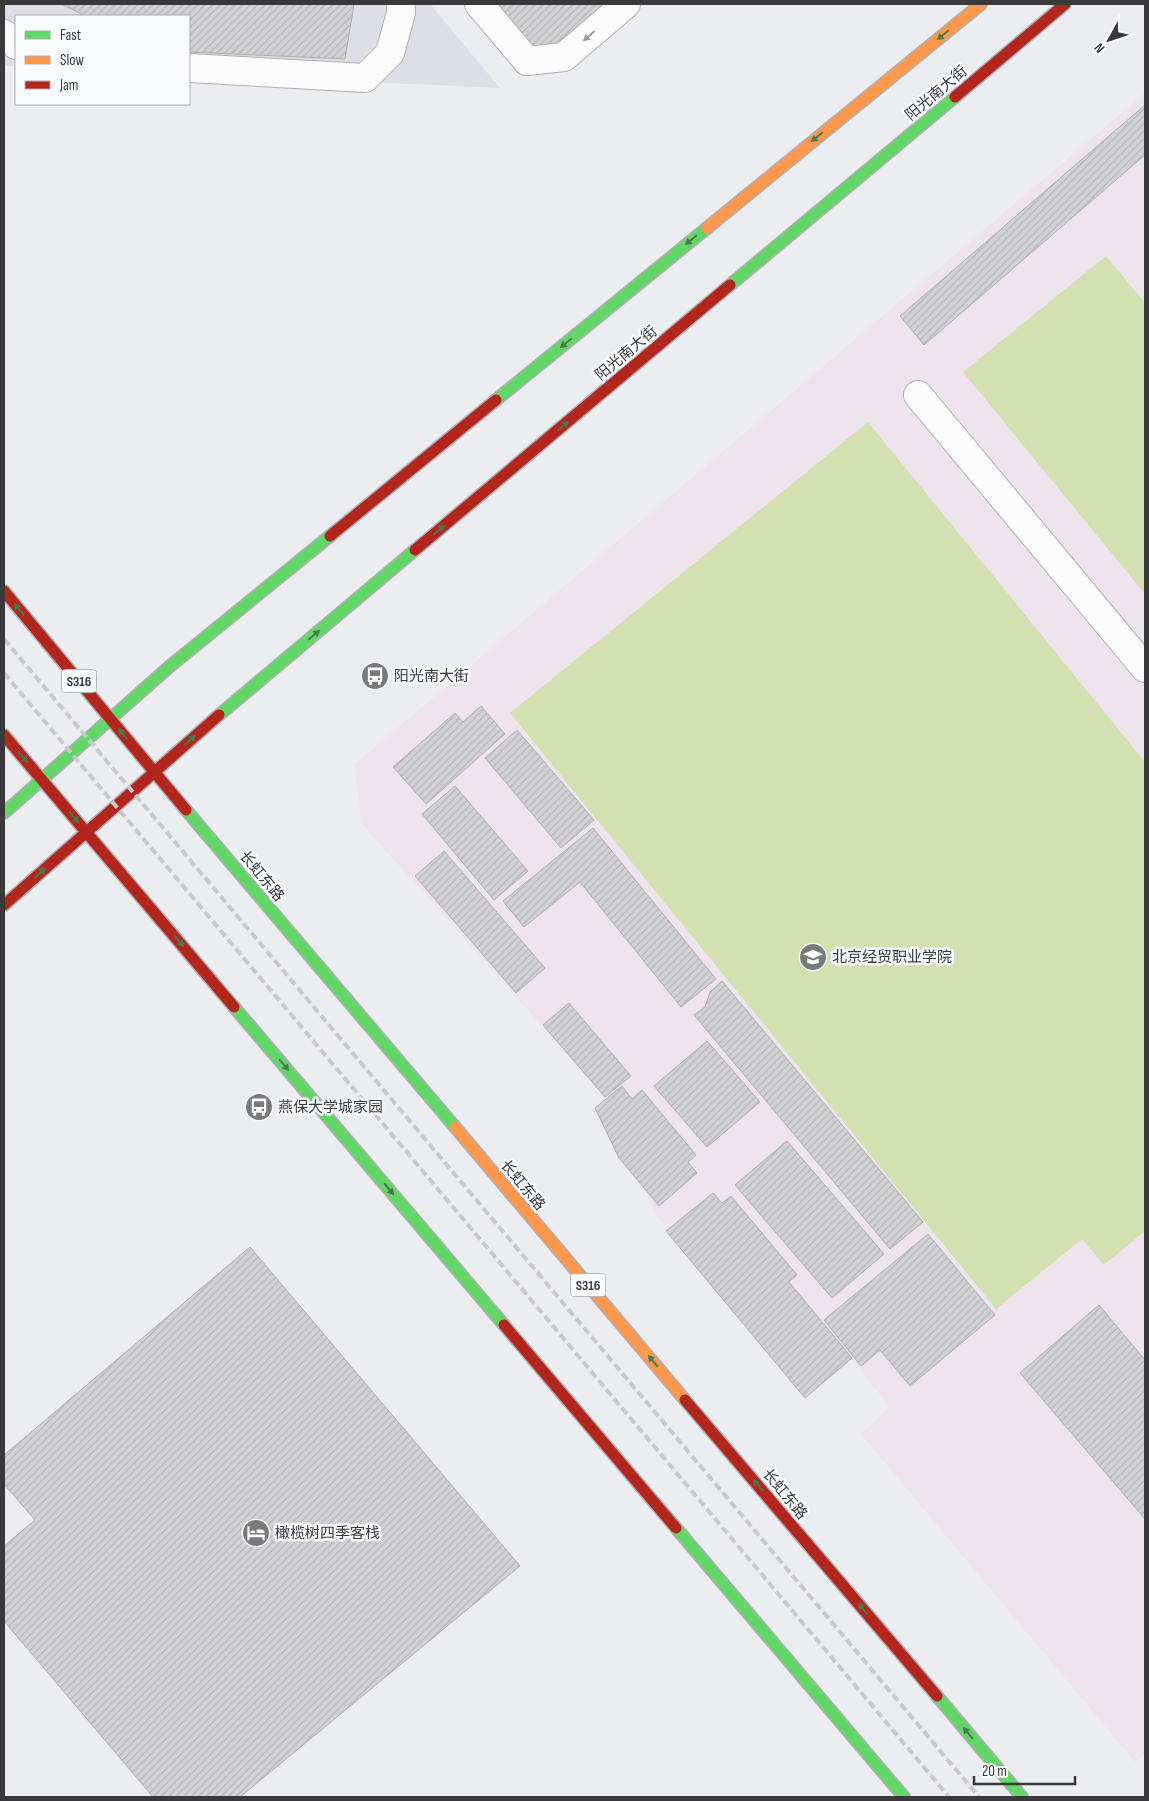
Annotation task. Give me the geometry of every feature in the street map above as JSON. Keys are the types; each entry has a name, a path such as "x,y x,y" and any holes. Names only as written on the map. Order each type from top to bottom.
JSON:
{"main road":[{"path":"4,813 110,717 169,667 981,4"},
{"name":"阳光南大街","path":"4,905 222,712 1065,4"},
{"name":"长虹东路","path":"4,591 154,772 1022,1797"},
{"path":"4,735 904,1797"}],"street":[{"path":"190,68 365,78 390,53 401,13 401,4"},
{"path":"479,4 527,61 564,57 626,4"},
{"path":"4,34 15,44"},
{"path":"918,395 1145,668"}],"shaded area":[{"path":"4,4 430,4 500,88 190,74 190,15 15,15 15,66 4,66"},
{"name":"北京经贸职业学院","path":"1145,93 1145,1753 1135,1762 861,1434 889,1407 853,1359 805,1398 656,1215 600,1091 361,823 355,764"}],"green space":[{"path":"1106,256 1145,303 1145,594 963,372"},
{"path":"868,422 1145,762 1145,1231 1104,1265 1082,1239 996,1309 510,713"}],"building":[{"path":"61,4 354,4 345,59 190,52 190,15 84,15"},
{"path":"496,4 605,4 540,58"},
{"path":"1145,105 1145,155 924,345 900,316"},
{"path":"481,706 505,734 426,804 393,767 455,713 463,722"},
{"path":"517,730 594,820 561,848 485,758"},
{"path":"455,786 528,871 494,900 422,814"},
{"path":"593,828 716,979 681,1007 580,882 524,927 503,901"},
{"path":"444,851 545,968 516,993 415,876"},
{"path":"722,981 923,1222 890,1249 694,1015 705,1007 710,992"},
{"path":"569,1003 631,1076 605,1097 543,1025"},
{"path":"707,1041 760,1102 707,1147 654,1086"},
{"path":"622,1086 632,1099 642,1090 696,1155 688,1162 697,1173 659,1206 619,1158 595,1108"},
{"path":"787,1141 884,1254 832,1298 735,1185"},
{"path":"713,1193 722,1203 731,1196 797,1275 789,1282 852,1358 805,1398 666,1231"},
{"path":"928,1234 995,1315 910,1386 880,1350 861,1366 824,1320"},
{"name":"橄榄树四季客栈","path":"250,1247 520,1566 240,1797 153,1797 4,1621 4,1546 35,1520 4,1484 4,1455"},
{"path":"1099,1305 1145,1360 1145,1519 1020,1373"}],"railway":[{"path":"4,639 979,1797"},
{"path":"4,673 949,1797"}],"traffic: fast":[{"path":"730,285 955,97"},
{"path":"496,400 707,228"},
{"path":"4,813 169,667 330,536"},
{"path":"219,715 415,550"},
{"path":"186,810 455,1127"},
{"path":"234,1007 504,1325"},
{"path":"676,1528 904,1797"},
{"path":"937,1696 1022,1797"}],"traffic: slow":[{"path":"707,228 981,4"},
{"path":"455,1127 685,1400"}],"traffic: jam":[{"path":"955,97 1065,4"},
{"path":"415,550 730,285"},
{"path":"330,536 496,400"},
{"path":"4,591 186,810"},
{"path":"4,905 219,715"},
{"path":"4,735 234,1007"},
{"path":"504,1325 676,1528"},
{"path":"685,1400 937,1696"}],"place":[{"name":"阳光南大街","path":"375,676"},
{"name":"北京经贸职业学院","path":"813,957"},
{"name":"燕保大学城家园","path":"259,1107"},
{"name":"橄榄树四季客栈","path":"256,1533"}]}
